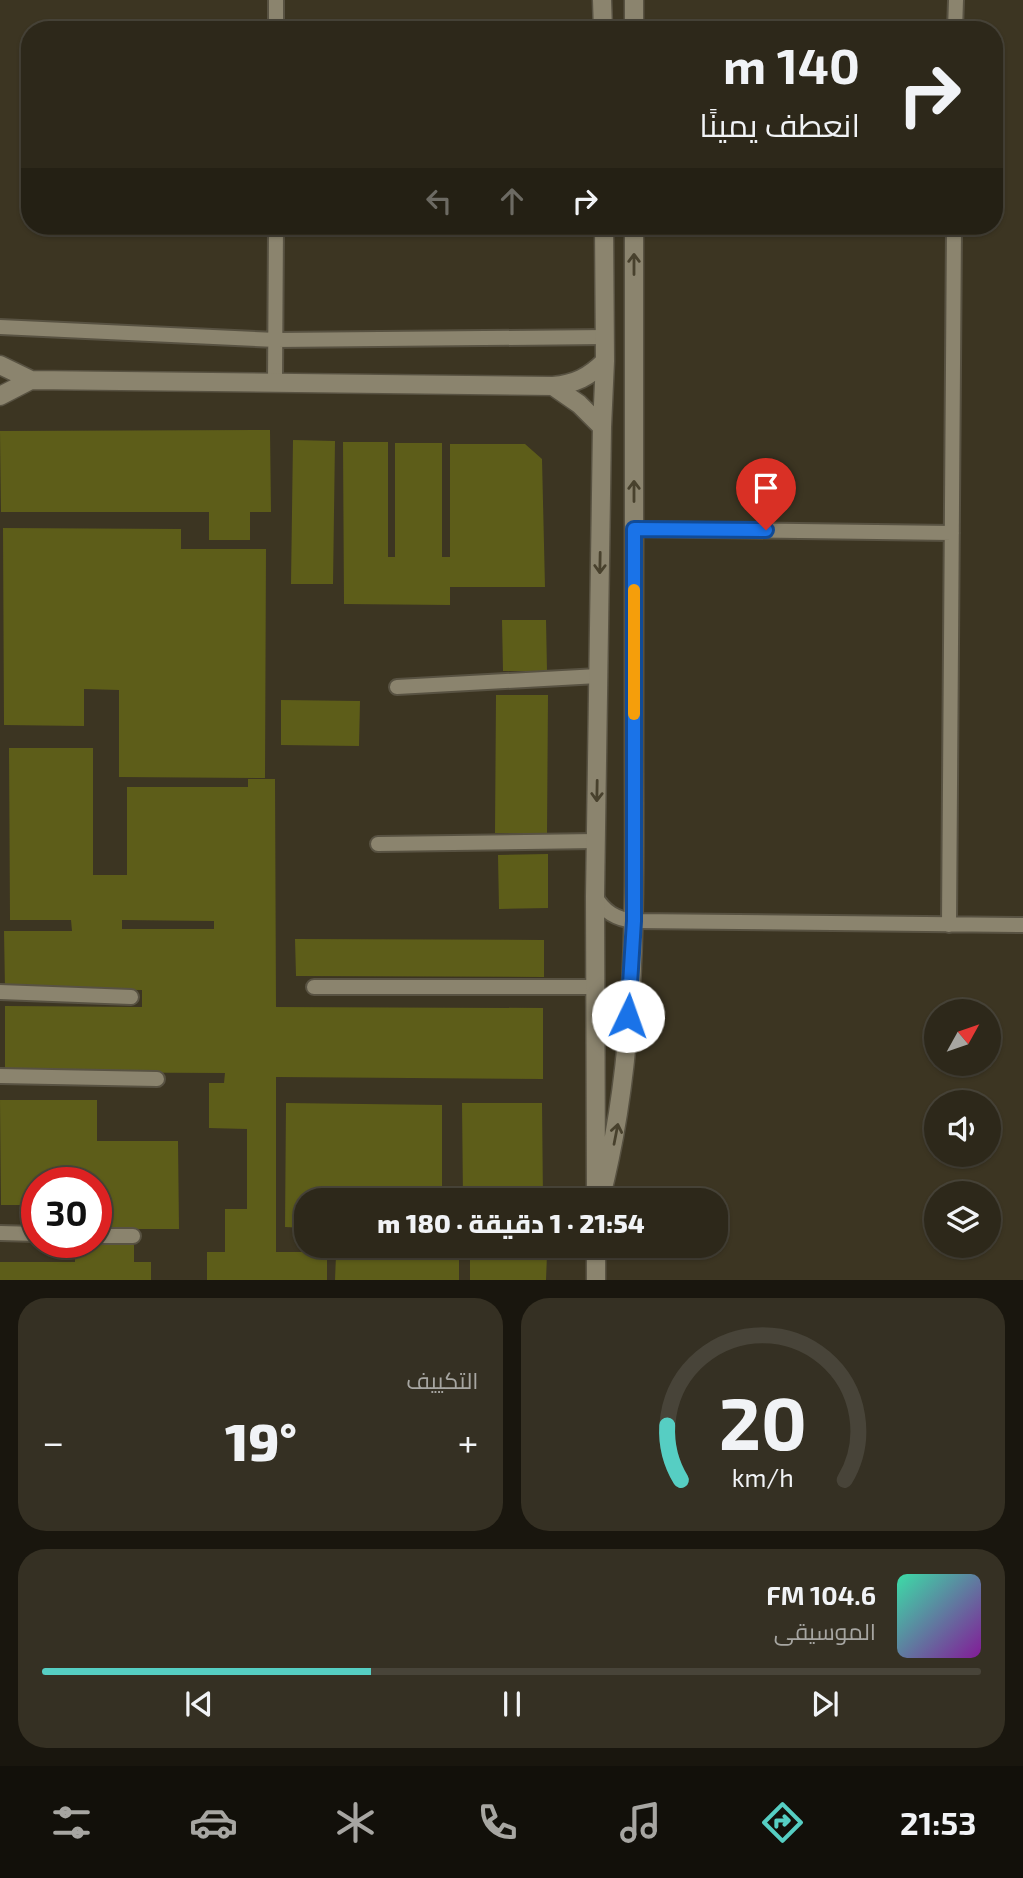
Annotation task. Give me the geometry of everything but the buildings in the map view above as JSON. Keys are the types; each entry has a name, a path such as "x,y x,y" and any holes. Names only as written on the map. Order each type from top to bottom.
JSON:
{"street":[{"path":"602,0 603,21"},
{"path":"634,0 634,21"},
{"path":"598,1188 595,896 601,427 605,361 604,235"},
{"path":"602,1188 610,1165 626,1063 634,921 634,235"},
{"path":"0,365 31,380 553,386 584,379 605,361"},
{"path":"0,396 31,380"},
{"path":"553,386 579,404 601,427"},
{"path":"596,1258 596,1279"}],"lane":[{"path":"276,0 276,21"},
{"path":"956,0 956,21"},
{"path":"275,382 276,235"},
{"path":"949,925 954,235"},
{"path":"0,327 276,340 605,337"},
{"path":"634,529 951,533"},
{"path":"397,687 598,676"},
{"path":"378,844 596,841"},
{"path":"595,896 600,905 615,917 634,921 1023,925"},
{"path":"314,987 596,987"},
{"path":"0,992 131,997"},
{"path":"0,1076 157,1079"},
{"path":"0,1233 21,1234"},
{"path":"112,1236 133,1236"}],"slow traffic":[{"path":"634,590 634,714"}],"route":[{"path":"628,1016 634,921 634,529 766,530"}]}
